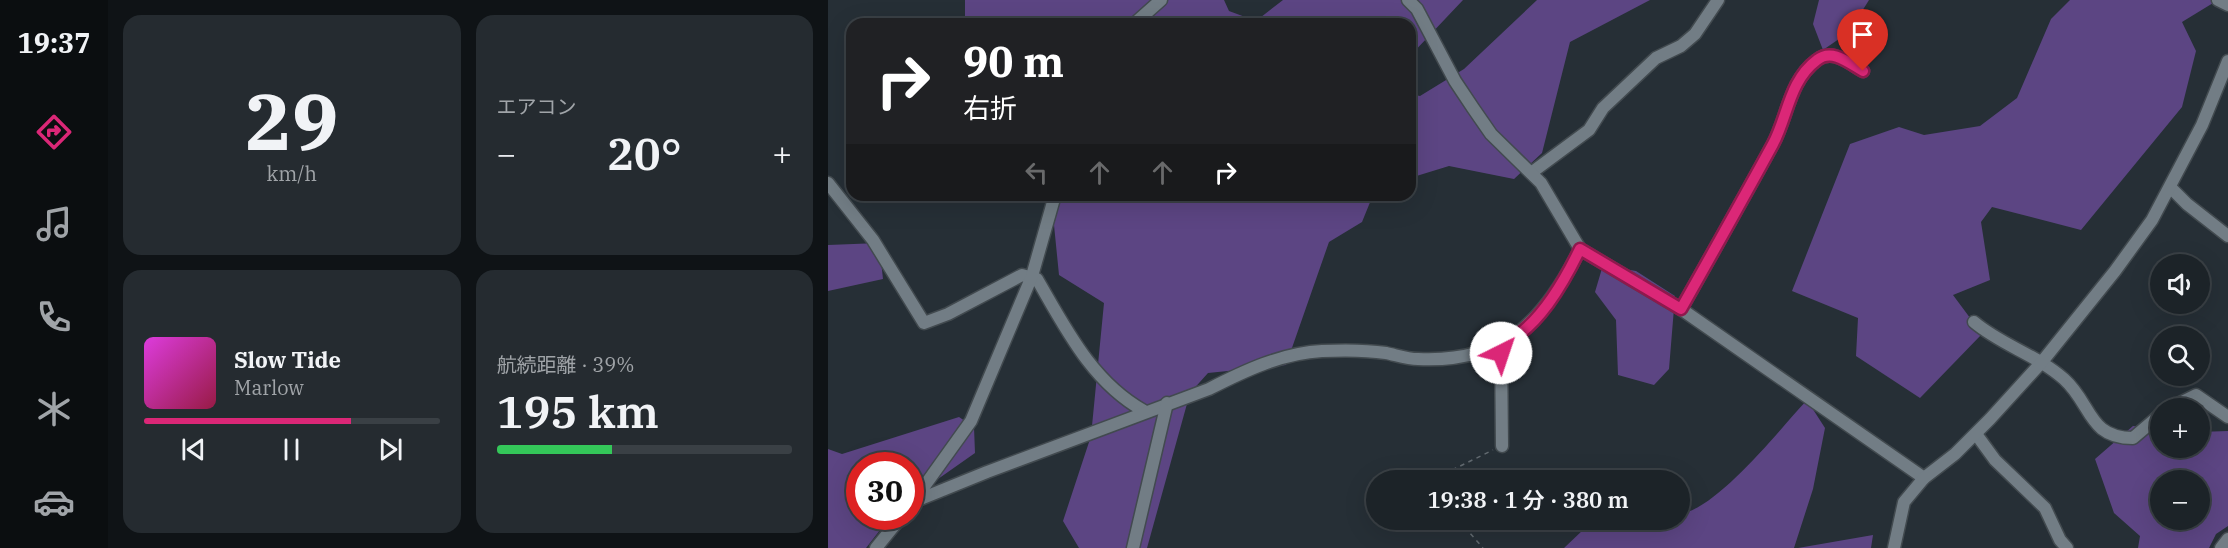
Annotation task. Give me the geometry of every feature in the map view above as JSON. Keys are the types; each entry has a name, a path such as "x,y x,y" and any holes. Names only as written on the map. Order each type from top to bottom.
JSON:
{"street":[{"path":"1141,18 1161,0"},
{"path":"1408,0 1417,9 1455,81 1491,134 1540,183 1580,249 1681,309 1924,478"},
{"path":"1531,173 1589,130 1602,108 1656,58 1681,46 1695,34 1718,0"},
{"path":"2218,0 2228,6"},
{"path":"1681,309 1774,142 1787,102 1802,76 1818,59 1829,55 1841,58 1863,71"},
{"path":"1894,548 1904,502 1924,478 1976,434 2041,363 2115,272 2171,188 2202,125 2228,61"},
{"path":"828,183 873,240 924,323 948,314 1022,275 1032,276 1037,279 1070,336 1103,381 1144,411"},
{"path":"2171,188 2187,204 2228,236"},
{"path":"924,487 971,422 1032,276 1053,201"},
{"path":"924,499 1144,411 1209,388 1244,371 1299,354 1322,351 1383,352 1417,359 1467,356 1501,344 1537,318 1564,281 1580,249"},
{"path":"1974,322 1990,337 2019,349 2064,379 2083,402 2099,428 2117,438 2133,438 2150,424"},
{"path":"1501,344 1502,446"},
{"path":"1133,548 1167,403"},
{"path":"2210,405 2228,417"},
{"path":"1976,434 1995,460 2044,508 2060,540 2067,548"},
{"path":"876,548 891,530"},
{"path":"2221,548 2228,539"}],"path":[{"path":"1454,470 1502,446"},
{"path":"1467,530 1483,548"}],"shaded area":[{"path":"965,0 1224,0 1229,11 1248,18 965,18"},
{"path":"1283,0 1463,0 1416,50 1416,18 1260,18"},
{"path":"1537,0 1650,0 1570,42 1542,153 1514,179 1449,166 1416,176 1416,95 1420,96 1464,69"},
{"path":"1819,0 1869,0 1849,32 1823,50 1813,24"},
{"path":"2070,0 2218,0 2182,22 2196,51 2182,107 2081,230 1992,207 1981,222 1990,280 1953,295 1982,334 1920,398 1856,356 1858,318 1792,291 1850,144 1899,127 1924,135 1980,126 2017,98 2051,19"},
{"path":"1052,201 1371,201 1362,222 1329,242 1286,365 1208,373 1190,393 1147,548 1079,548 1063,521 1091,436 1104,303 1059,275"},
{"path":"879,243 883,279 828,291 828,245"},
{"path":"1603,265 1636,271 1675,296 1669,369 1654,385 1618,375 1616,320 1595,292"},
{"path":"1807,400 1825,428 1813,489 1794,548 1564,548 1583,530 1690,530 1690,511 1712,498 1730,483 1765,448"},
{"path":"959,417 974,427 975,453 924,489 924,452 848,452"},
{"path":"2133,426 2150,428 2150,458 2210,458 2210,432 2228,431 2228,526 2216,534 2209,548 2138,548 2140,536 2114,513 2095,459"},
{"path":"828,449 842,454 846,453 846,530 880,530 866,548 828,548"},
{"path":"1873,535 1871,548 1798,548"}],"route":[{"path":"1501,353 1501,344 1507,342 1537,318 1564,281 1580,249 1681,309 1730,224 1747,186 1774,142 1787,102 1802,76 1818,59 1829,55 1841,58 1863,71"}]}
